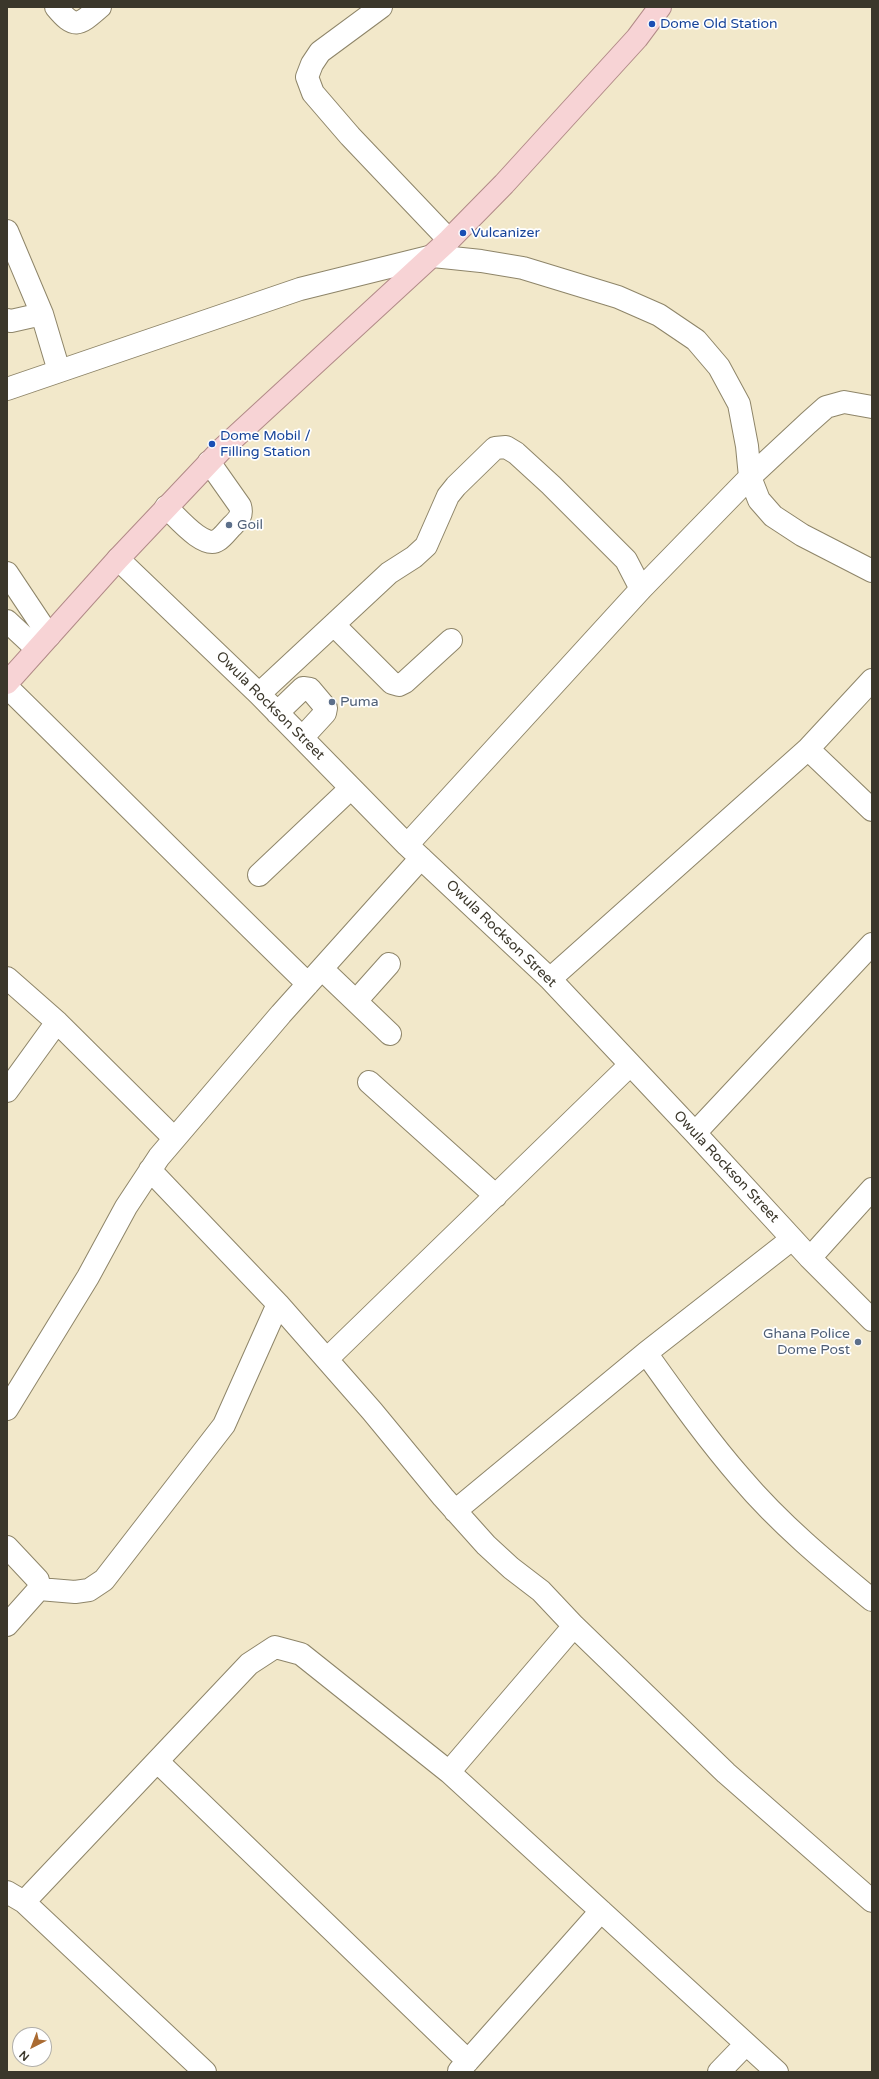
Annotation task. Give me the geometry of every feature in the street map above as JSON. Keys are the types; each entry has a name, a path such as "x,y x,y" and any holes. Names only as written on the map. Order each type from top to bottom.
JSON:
{"main road":[{"path":"7,683 118,559 209,462 332,346 449,240 573,110 637,38 660,7"}],"street":[{"path":"56,7 66,20 77,23 84,20 100,7"},
{"path":"381,7 367,19 320,52 312,64 307,77 313,93 350,136 449,240"},
{"path":"7,232 42,314 60,371"},
{"path":"7,389 300,289 433,256 481,261 523,268 574,282 618,297 659,315 696,340 719,367 739,404 747,446 750,477 759,500 773,516 802,535 872,571"},
{"path":"7,320 11,321 42,314"},
{"path":"7,1409 88,1276 126,1207 150,1170 174,1138 315,976 414,851 641,589 750,477 826,407 844,402 872,407"},
{"path":"259,694 389,573 414,557 426,546 440,512 456,486 495,448 506,447 516,453 551,485 626,560 641,589"},
{"path":"166,507 202,541 218,541 240,518 242,512 240,506 209,462"},
{"name":"Owula Rockson Street","path":"118,559 259,694 414,851 550,979 695,1133 792,1239 872,1320"},
{"path":"7,573 43,642"},
{"path":"7,621 43,642"},
{"path":"334,625 392,683 399,685 405,682 451,640"},
{"path":"550,979 808,749 872,680"},
{"path":"7,687 183,863 315,976 356,1002 390,1034"},
{"path":"277,713 302,688 310,690 326,708 325,713 302,738"},
{"path":"808,749 872,810"},
{"path":"260,875 351,788"},
{"path":"695,1133 872,944"},
{"path":"356,1002 389,964"},
{"path":"7,978 57,1022 174,1138"},
{"path":"7,1092 57,1022"},
{"path":"327,1360 630,1065"},
{"path":"369,1082 496,1196"},
{"path":"150,1170 278,1304 455,1511 491,1550 511,1568 541,1591 574,1626 726,1773 872,1901"},
{"path":"810,1258 872,1189"},
{"path":"455,1511 646,1353 792,1239"},
{"path":"39,1589 75,1592 89,1590 104,1580 224,1425 278,1304"},
{"path":"646,1353 687,1410 741,1479 813,1551 872,1600"},
{"path":"7,1547 38,1580 39,1589 7,1625"},
{"path":"449,1772 574,1626"},
{"path":"205,2072 15,1897 158,1762 249,1664 275,1646 301,1654 449,1772 777,2072"},
{"path":"158,1762 463,2067 601,1911"},
{"path":"719,2072 746,2044"}],"place":[{"name":"Dome Old Station","path":"652,24"},
{"name":"Vulcanizer","path":"463,233"},
{"name":"Dome Mobil / Filling Station","path":"212,444"},
{"name":"Goil","path":"229,525"},
{"name":"Puma","path":"332,702"},
{"name":"Ghana Police Dome Post","path":"858,1342"}]}
